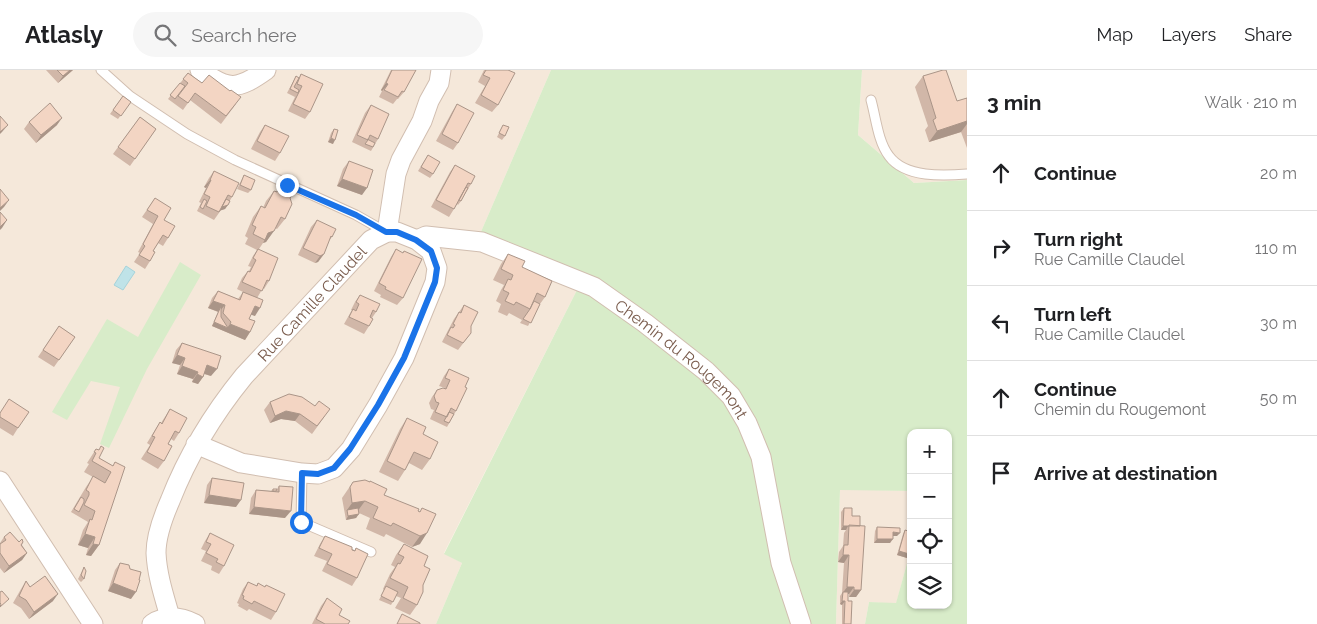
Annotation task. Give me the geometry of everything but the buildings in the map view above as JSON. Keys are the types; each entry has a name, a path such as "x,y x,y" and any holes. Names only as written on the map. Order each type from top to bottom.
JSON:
{"street":[{"path":"200,70 216,82 234,85 251,80 266,70"},
{"path":"196,444 241,463 318,474 334,468 350,449 378,405 404,358 435,282 437,268 431,251 416,240 397,232 386,232 396,174 439,83 440,70"},
{"name":"Rue Camille Claudel","path":"170,617 157,566 158,534 180,474 196,444 226,398 244,376 372,240 386,232"},
{"name":"Chemin du Rougemont","path":"416,240 426,236 482,242 594,287 706,371 731,396 747,422 761,456 781,563 802,624"},
{"path":"0,481 93,624"},
{"path":"152,624 170,617 186,619 196,624"}],"lane":[{"path":"100,70 130,96 187,134 235,160 356,215 386,232"},
{"path":"871,100 883,143 890,157 902,167 920,173 945,176 967,174"},
{"path":"302,473 301,522 371,552"}],"shaded area":[{"path":"0,70 551,70 480,234 582,280 444,553 462,563 436,624 0,624"},
{"path":"862,70 967,70 967,180 914,183 858,135"},
{"path":"840,489 907,491 907,564 896,604 869,602 865,624 836,624"}],"green space":[{"path":"551,70 862,70 858,135 914,183 967,180 967,624 865,624 869,602 896,603 907,563 907,609 952,609 952,429 907,429 907,491 840,490 836,624 436,624 462,563 444,554 582,280 480,234"},
{"path":"180,262 201,275 147,369 109,448 100,444 120,387 91,381 67,420 52,412 107,319 138,337"}],"water":[{"path":"126,266 135,272 123,290 114,285"}],"route":[{"path":"287,185 356,215 386,232 397,232 424,244 431,251 437,268 435,282 404,358 378,405 350,449 334,468 318,474 302,473 301,522"}]}
